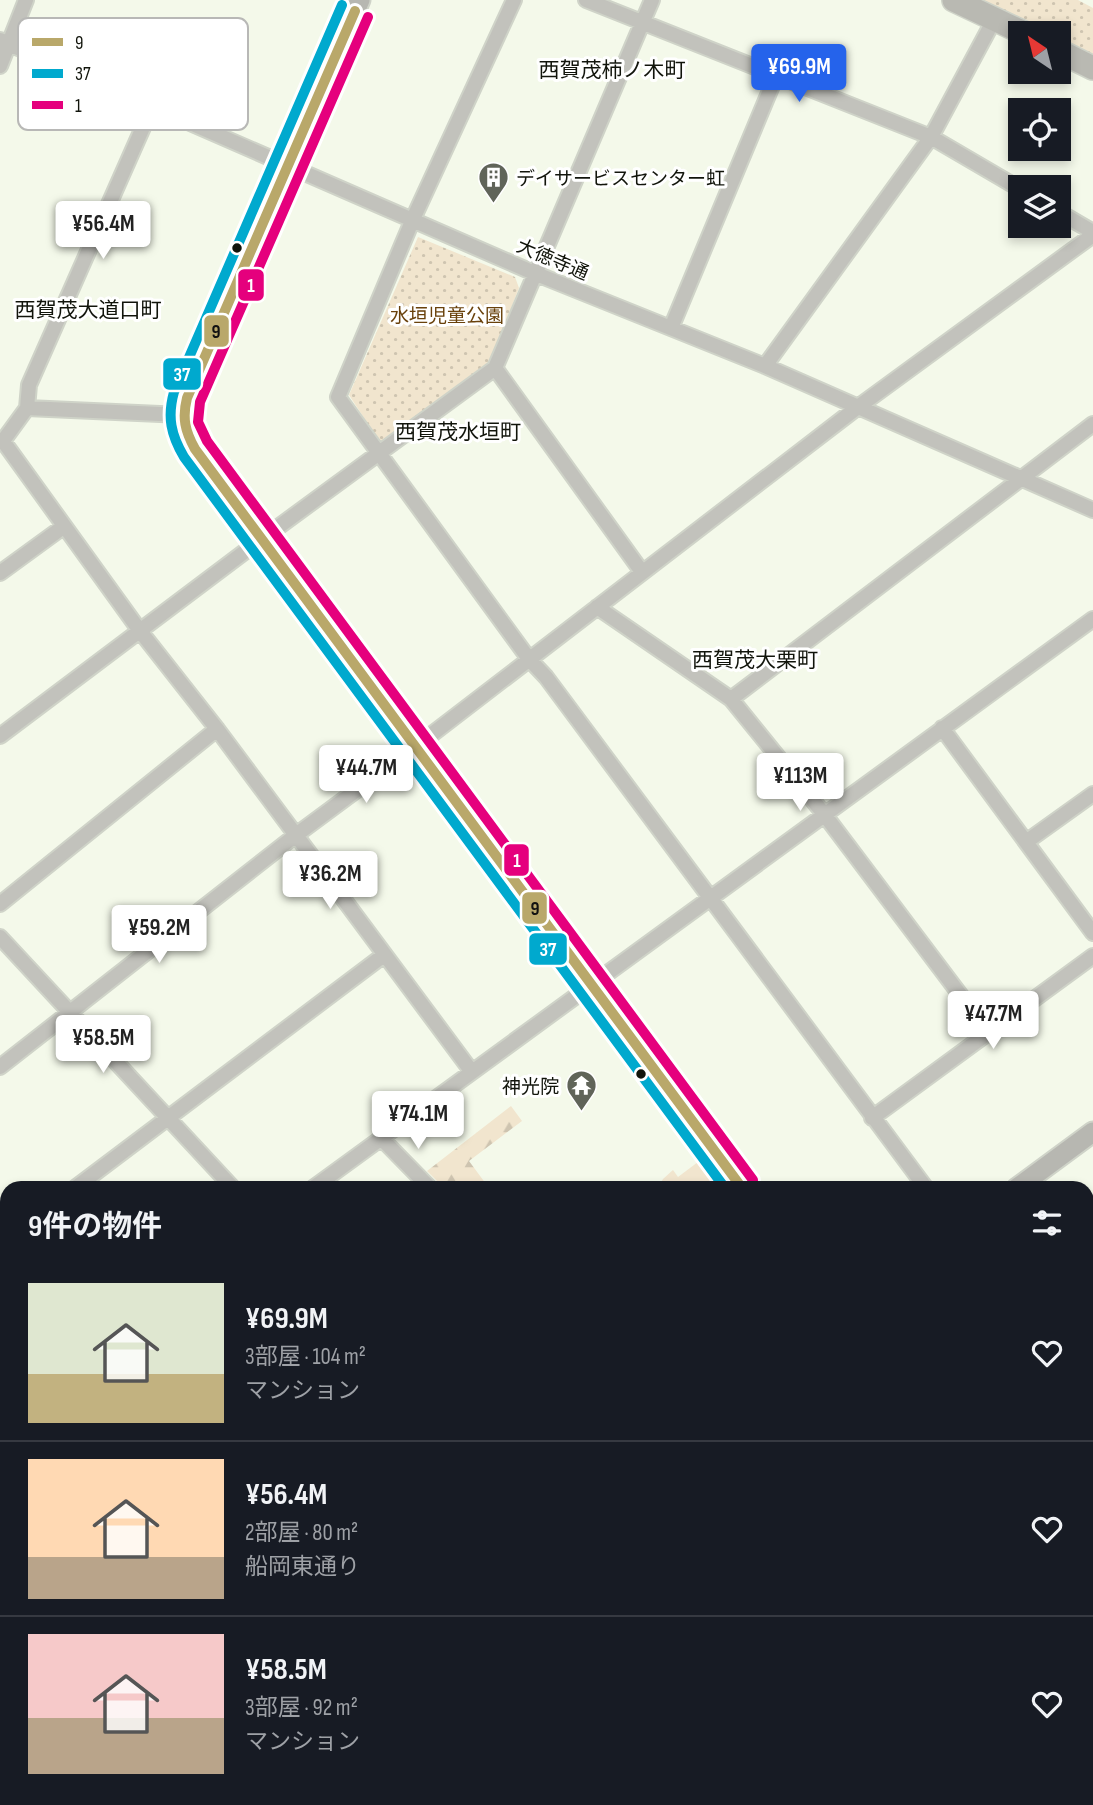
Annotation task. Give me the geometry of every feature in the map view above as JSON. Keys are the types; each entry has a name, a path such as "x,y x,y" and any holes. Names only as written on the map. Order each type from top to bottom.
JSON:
{"main road":[{"path":"954,0 1008,25"},
{"path":"1071,57 1093,68"}],"street":[{"path":"0,66 4,41 26,0"},
{"path":"360,0 187,398 182,415 185,432 737,1181"},
{"path":"514,0 413,219 338,397 529,659 546,677 921,1181"},
{"path":"586,0 931,137 1008,182"},
{"path":"0,736 495,368 652,0"},
{"path":"765,366 931,137 995,18"},
{"path":"671,328 776,76"},
{"path":"142,130 29,385 27,408 2,441 140,631 472,1072"},
{"name":"大徳寺通","path":"205,130 534,273 765,366 1093,510"},
{"path":"0,1067 296,835 858,407 1093,233 1071,219"},
{"path":"495,368 642,572"},
{"path":"27,408 182,415"},
{"path":"731,699 1093,424"},
{"path":"0,573 63,527"},
{"path":"597,607 731,699 824,814 989,1033"},
{"path":"323,1181 1093,619"},
{"path":"942,728 1093,933"},
{"path":"0,904 216,729"},
{"path":"1026,842 1093,794"},
{"path":"0,937 226,1181"},
{"path":"84,1181 384,956"},
{"path":"872,1118 1093,956"},
{"path":"1026,1181 1093,1132"},
{"path":"381,1138 423,1181"}],"green space":[{"path":"981,0 1078,0 1093,8 1093,56 1071,45 1071,21 1023,21"},
{"name":"水垣児童公園","path":"418,237 515,277 519,288 490,361 381,444 349,395"},
{"path":"511,1106 522,1121 469,1161 484,1181 437,1181 427,1171"},
{"path":"698,1162 713,1181 662,1181 673,1170 678,1177"}],"transit line":[{"name":"37","path":"342,5 174,392 171,410 173,433 184,457 720,1181"},
{"name":"9","path":"355,11 187,398 187,430 195,449 737,1181"},
{"name":"1","path":"368,17 200,402 198,422 207,441 753,1180"}],"place":[{"name":"デイサービスセンター虹","path":"493,205"},
{"name":"神光院","path":"582,1113"}],"district":[{"name":"西賀茂柿ノ木町","path":"612,70"},
{"name":"西賀茂大道口町","path":"88,310"},
{"name":"西賀茂水垣町","path":"458,432"},
{"name":"西賀茂大栗町","path":"755,660"}]}
